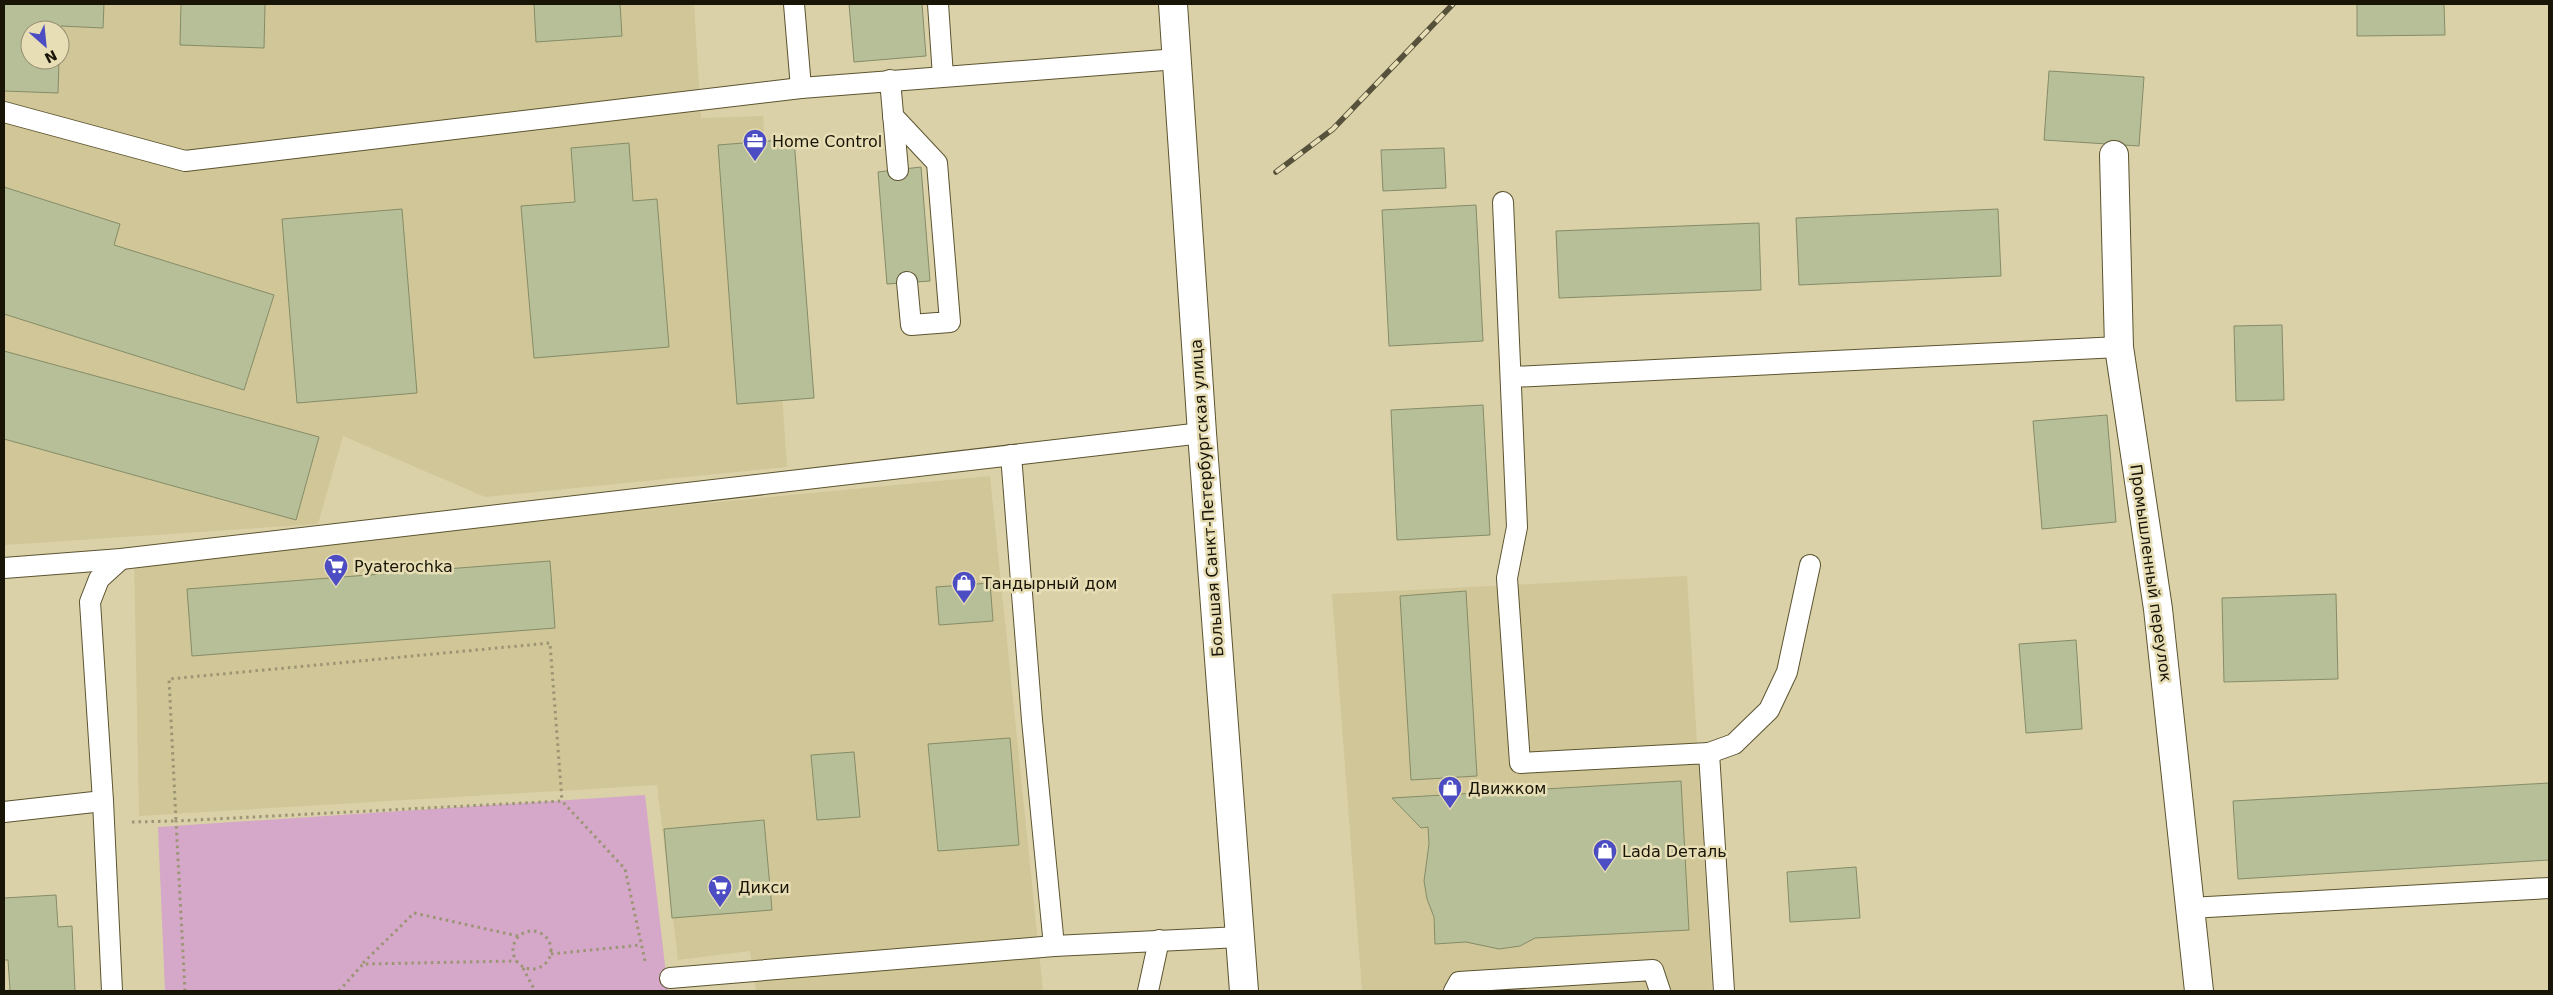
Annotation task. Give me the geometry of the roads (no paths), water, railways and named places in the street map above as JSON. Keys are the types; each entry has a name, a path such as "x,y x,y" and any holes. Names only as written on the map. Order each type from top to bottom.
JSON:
{"main road":[{"name":"Большая Санкт-Петербургская улица","path":"1173,4 1202,433 1244,991"},
{"name":"Промышленный переулок","path":"2114,155 2119,347 2158,609 2200,991"}],"lane":[{"path":"794,4 801,88"},
{"path":"938,4 943,76"},
{"path":"4,112 185,161 801,88 1177,59"},
{"path":"890,80 898,170"},
{"path":"893,116 937,163 950,322 911,325 907,282"},
{"path":"1503,202 1512,376 1517,527 1506,578 1520,763 1709,753 1734,744 1770,710 1787,672 1810,565"},
{"path":"1512,376 2119,347"},
{"path":"4,568 121,559 1202,433"},
{"path":"1011,455 1032,720 1054,946"},
{"path":"112,991 103,801 90,602 99,579 121,559"},
{"path":"1709,753 1724,991"},
{"path":"4,812 103,801"},
{"path":"2190,908 2549,888"},
{"path":"670,978 1054,946 1240,936"},
{"path":"1148,991 1160,940"},
{"path":"1454,991 1459,982 1652,970 1660,991"}],"railway":[{"path":"1276,172 1333,129 1453,4"}],"place":[{"name":"Home Control","path":"755,162"},
{"name":"Pyaterochka","path":"336,587"},
{"name":"Тандырный дом","path":"964,604"},
{"name":"Движком","path":"1450,809"},
{"name":"Lada Dеталь","path":"1605,872"},
{"name":"Дикси","path":"720,908"}]}
